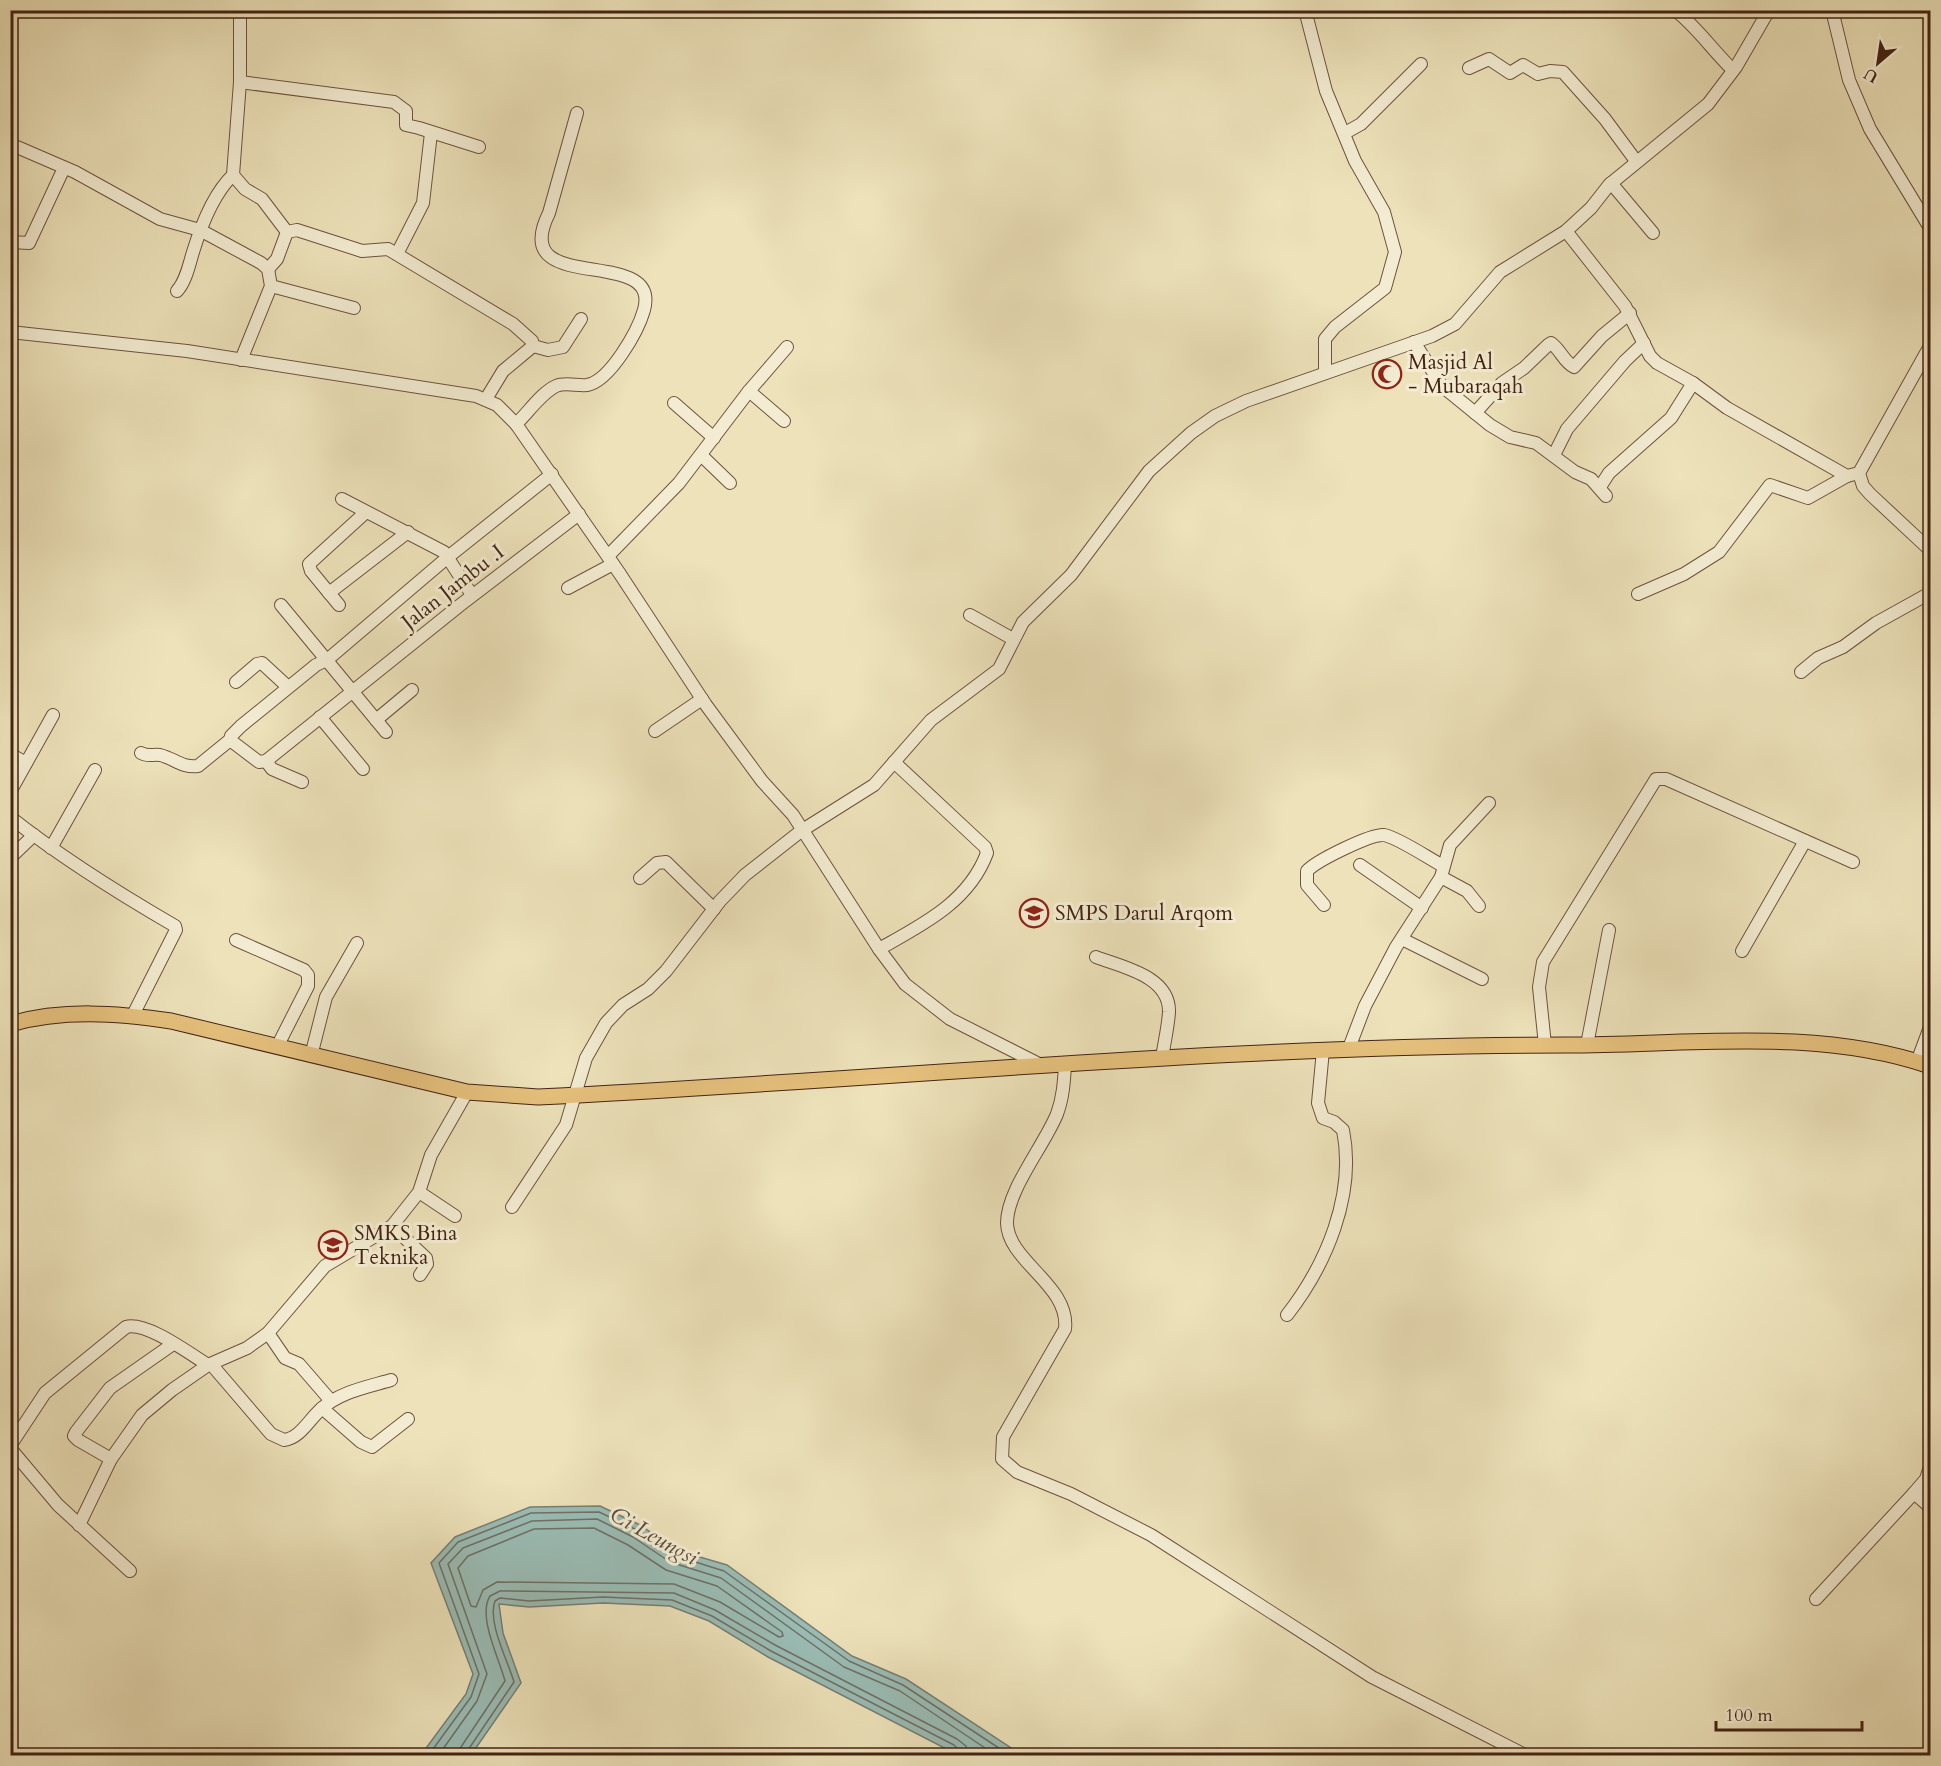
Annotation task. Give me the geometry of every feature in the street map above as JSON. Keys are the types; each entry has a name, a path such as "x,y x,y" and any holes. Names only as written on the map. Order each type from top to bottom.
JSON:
{"main road":[{"path":"10,1024 57,1015 90,1013 133,1015 171,1021 467,1092 527,1097 1349,1048 1737,1042 1832,1046 1883,1052 1924,1064"}],"street":[{"path":"177,291 184,278 200,230 220,189 233,175 240,82 240,10"},
{"path":"1305,10 1326,91 1355,162 1384,212 1395,252 1385,288 1335,327 1325,339 1325,372"},
{"path":"1675,10 1734,70"},
{"path":"512,1207 560,1134 586,1058 606,1023 623,1005 648,989 666,970 714,909 745,875 801,831 874,785 931,720 999,669 1013,639 1028,616 1071,575 1149,471 1191,433 1215,416 1246,401 1414,342 1455,324 1500,272 1566,231 1611,183 1708,104 1734,70 1769,10"},
{"path":"1832,10 1849,80 1870,129 1930,228"},
{"path":"1469,68 1489,59 1510,73 1523,65 1538,74 1550,71 1563,72 1605,119 1636,161"},
{"path":"1345,133 1368,118 1421,64"},
{"path":"240,82 394,102 406,111 406,125 479,147"},
{"path":"516,424 554,387 590,384 603,375 630,340 644,309 640,288 629,278 619,273 562,265 548,254 543,246 542,226 549,213 577,113"},
{"path":"397,254 423,203 431,133"},
{"path":"10,150 17,147 64,168 160,219 200,230 243,252 267,269 271,286 241,360"},
{"path":"10,242 29,243 64,168"},
{"path":"233,175 246,189 262,198 287,232"},
{"path":"1611,183 1653,233"},
{"path":"287,232 297,230 362,250 383,248 397,254 513,324 532,341 533,346"},
{"path":"1566,231 1630,313 1644,343 1657,363 1694,383 1727,408 1853,475 1930,550"},
{"path":"267,269 277,260 287,232"},
{"path":"271,286 354,308"},
{"path":"1475,413 1502,383 1524,368 1551,343 1556,346 1568,364 1574,367 1602,336 1630,313"},
{"path":"533,346 548,350 563,347 581,319"},
{"path":"10,332 134,344 438,389 486,399 516,424 611,560 702,699 762,781 793,815 801,831 879,949 905,984 950,1019 1041,1065"},
{"path":"1414,342 1434,377 1475,413 1504,435 1536,443 1603,491 1609,473 1671,418 1694,383"},
{"path":"1554,455 1567,429 1625,361 1644,343"},
{"path":"486,399 503,371 533,346"},
{"path":"1638,594 1684,574 1719,552 1770,485 1808,498 1853,475 1930,346"},
{"path":"568,588 611,560 680,483 749,391 787,347"},
{"path":"749,391 784,421"},
{"path":"674,403 714,438"},
{"path":"701,455 730,483"},
{"path":"141,753 146,756 161,755 175,763 194,767 230,740 236,730 549,472"},
{"path":"342,499 408,531 446,555 472,595"},
{"path":"339,605 311,571 309,564 366,512"},
{"name":"Jalan Jambu .I","path":"266,761 472,595 579,514"},
{"path":"329,592 408,531"},
{"path":"1801,672 1818,658 1843,647 1876,623 1930,593"},
{"path":"281,605 322,660 386,732"},
{"path":"970,615 1013,639"},
{"path":"236,682 261,663 288,687"},
{"path":"376,720 411,690"},
{"path":"655,730 702,699"},
{"path":"10,792 53,715"},
{"path":"320,717 363,769"},
{"path":"230,740 259,762 266,761 272,769 302,782"},
{"path":"10,754 26,763"},
{"path":"879,949 946,910 981,866 987,852 986,847 894,762"},
{"path":"51,848 95,770"},
{"path":"1545,1045 1539,987 1544,962 1656,779 1666,779 1853,862"},
{"path":"1349,1048 1365,1006 1442,872 1450,845 1489,803"},
{"path":"10,817 51,848 151,914 175,927 176,930 133,1015"},
{"path":"10,858 34,836"},
{"path":"1324,905 1307,885 1307,871 1318,861 1377,836 1389,837 1442,872 1467,891 1479,906"},
{"path":"1742,951 1806,841"},
{"path":"640,878 657,863 666,862 714,909"},
{"path":"1360,866 1422,908"},
{"path":"1587,1045 1609,930"},
{"path":"1402,939 1482,979"},
{"path":"236,940 304,970 308,975 308,986 277,1047"},
{"path":"311,1056 326,997 357,943"},
{"path":"1096,957 1145,975 1163,993 1169,1011 1162,1059"},
{"path":"1924,1064 1930,1027"},
{"path":"1287,1315 1313,1278 1343,1195 1343,1130 1334,1122 1323,1118 1318,1103 1323,1050"},
{"path":"1065,1065 1061,1102 1016,1192 1007,1224 1014,1243 1056,1296 1066,1319 1065,1329 1003,1437 1002,1459 1017,1472 1071,1494 1151,1535 1372,1677 1527,1755"},
{"path":"79,1525 111,1459 124,1437 142,1416 172,1390 210,1364 248,1348 268,1333 325,1266 392,1226 419,1192 431,1155 467,1092"},
{"path":"419,1192 455,1216"},
{"path":"392,1226 426,1258 427,1264 420,1275"},
{"path":"130,1571 42,1488 10,1447 45,1393 126,1327 132,1326 147,1330 210,1364 278,1439 292,1439 326,1405 352,1391 391,1380"},
{"path":"268,1333 285,1358 299,1364 326,1405 361,1442 372,1446 408,1419"},
{"path":"111,1459 78,1440 74,1436 76,1432 110,1388 173,1344"},
{"path":"1816,1599 1914,1493 1926,1479 1930,1467"},
{"path":"1914,1493 1930,1507"}],"water":[{"name":"Ci Leungsi","path":"600,1506 640,1525 676,1550 727,1565 852,1656 906,1679 1022,1755 958,1755 768,1657 709,1621 670,1606 603,1603 529,1607 499,1604 503,1633 521,1683 471,1755 421,1755 466,1694 473,1674 431,1563 455,1537 530,1507"}],"place":[{"name":"Masjid Al - Mubaraqah","path":"1387,374"},
{"name":"SMPS Darul Arqom","path":"1034,913"},
{"name":"SMKS Bina Teknika","path":"333,1245"}]}
